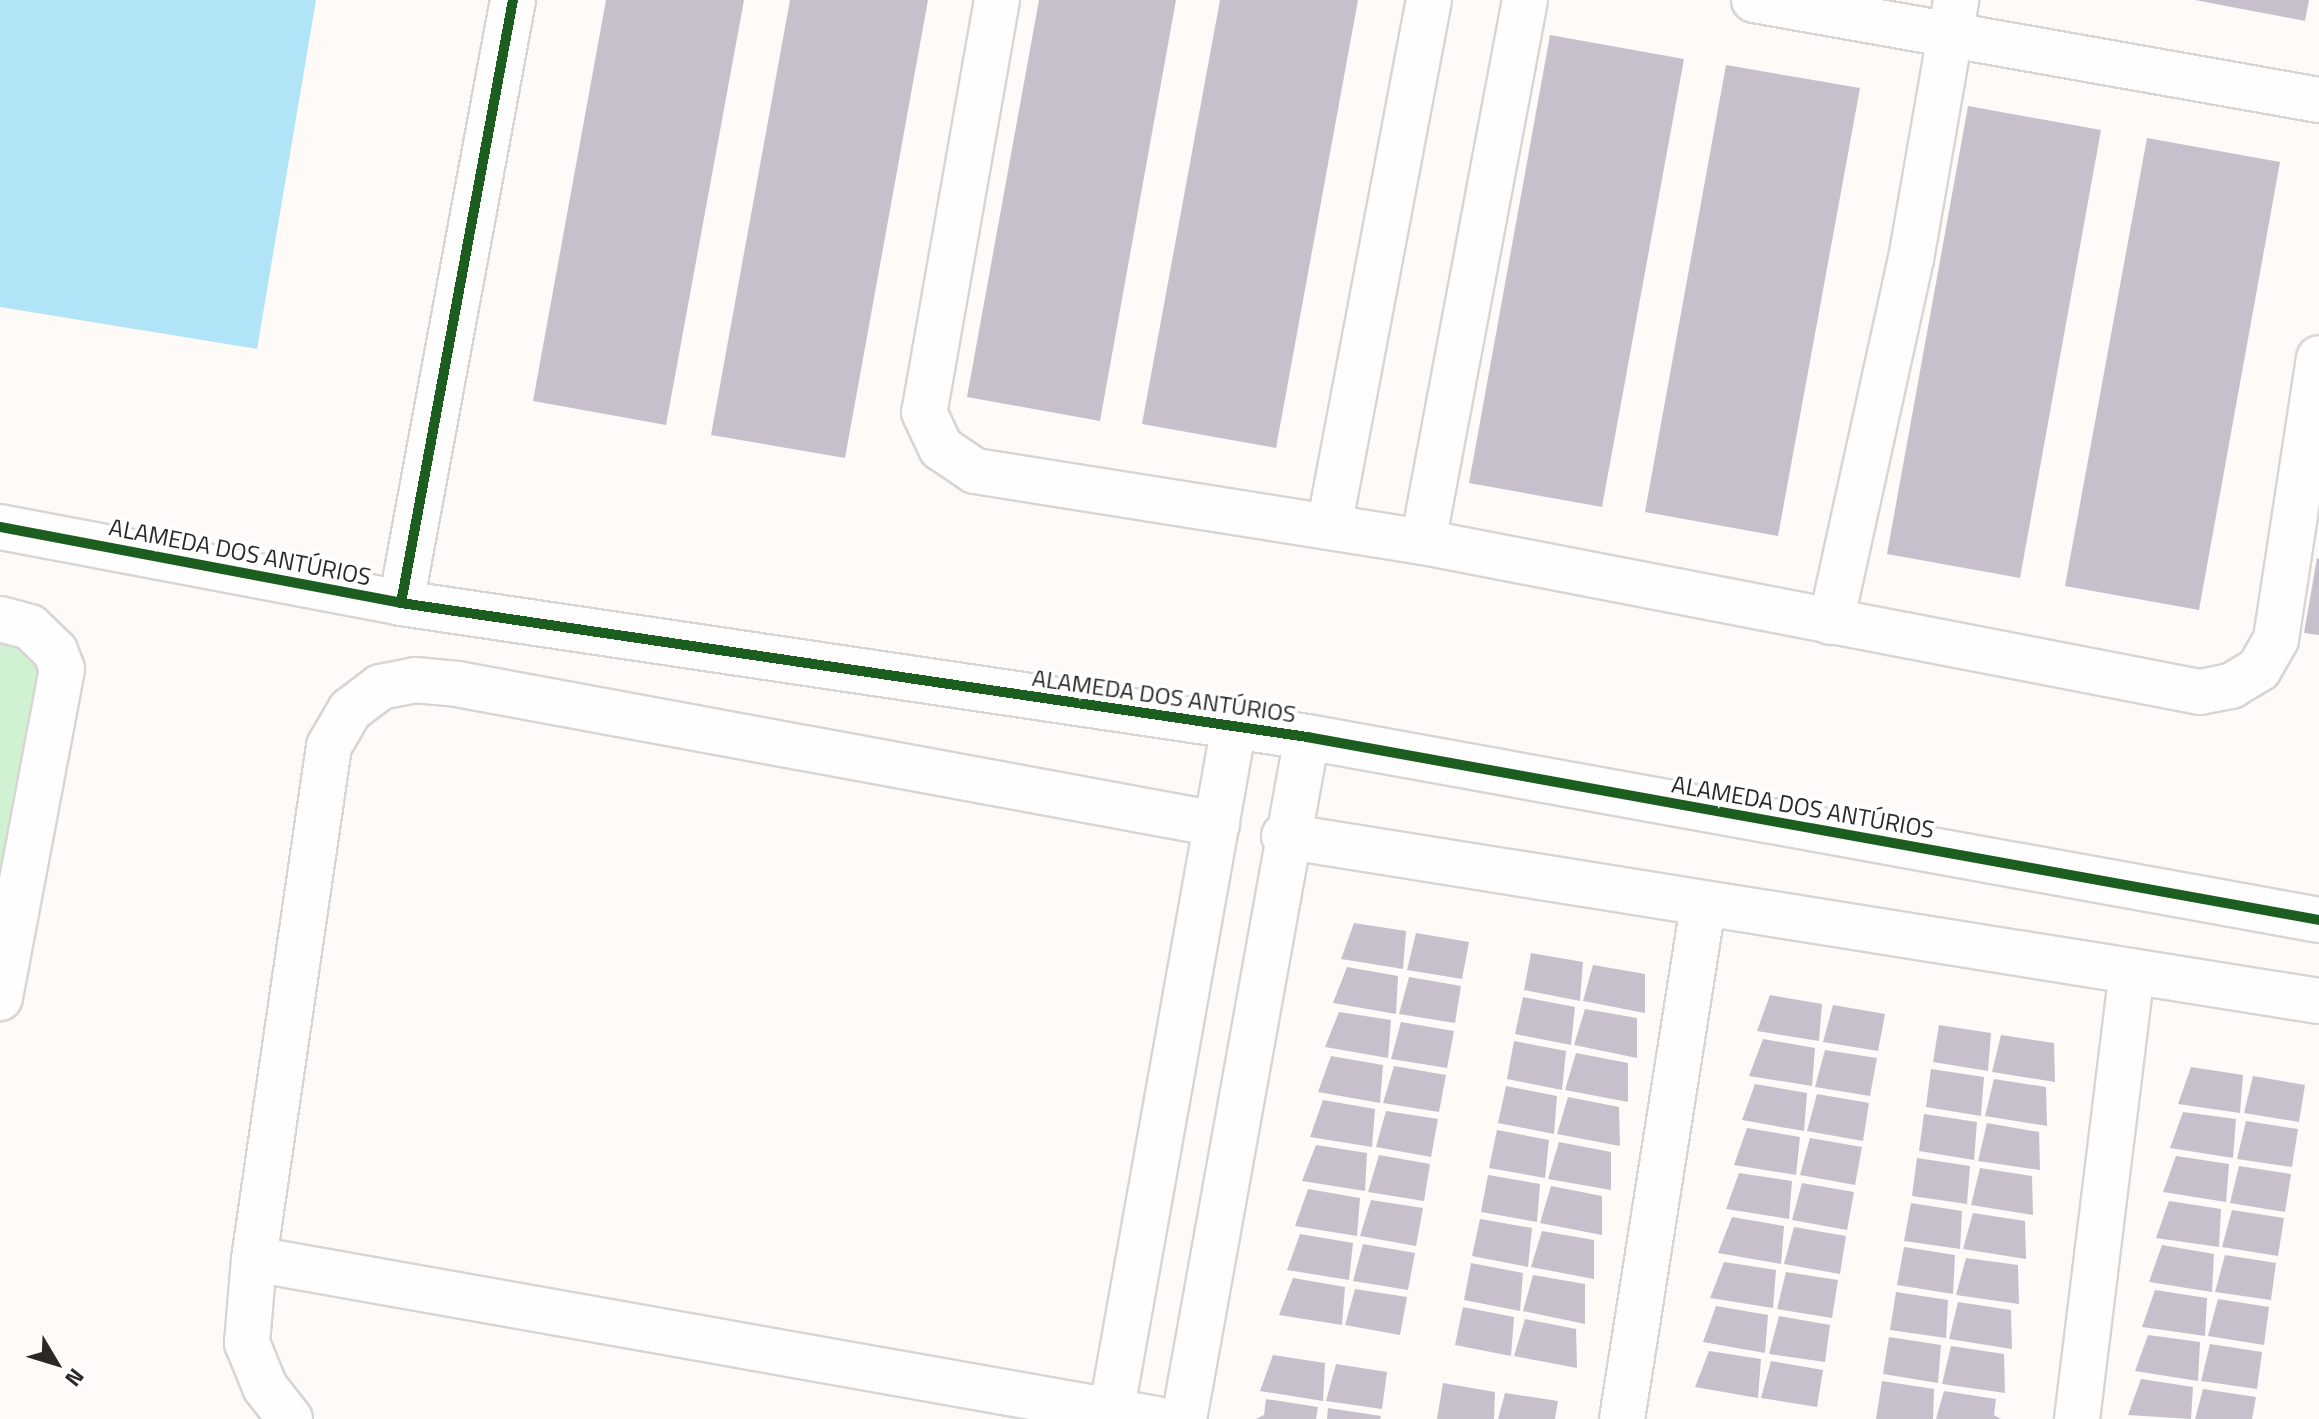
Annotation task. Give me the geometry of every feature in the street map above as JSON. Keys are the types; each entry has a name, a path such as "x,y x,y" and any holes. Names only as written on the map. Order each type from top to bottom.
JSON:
{"street":[{"path":"401,603 513,0"},
{"path":"997,0 924,412 936,441 975,471 1423,542 2200,692 2231,686 2259,669 2276,639 2319,358"},
{"path":"1329,527 1429,0"},
{"path":"1423,542 1525,0"},
{"path":"1754,0 1954,18 2319,100"},
{"path":"1831,622 1911,259 1954,18"},
{"name":"ALAMEDA DOS ANTÚRIOS","path":"0,527 401,603 1307,737 2319,920"},
{"path":"0,619 30,627 55,651 62,669 0,998"},
{"path":"290,1419 265,1387 247,1343 254,1259 329,746 350,710 380,687 415,680 457,684 1217,824"},
{"path":"1110,1416 1234,726"},
{"path":"1184,1419 1284,836 1307,737"},
{"path":"1284,836 1703,906 2319,1001"},
{"path":"1622,1419 1703,906"},
{"path":"1190,971 1259,985"},
{"path":"2077,1419 2132,971"},
{"path":"254,1259 1110,1416 1156,1419"}],"green space":[{"path":"0,626 45,651 0,1016"}],"water":[{"path":"0,0 316,0 257,349 0,307"}],"building":[{"path":"606,0 744,0 666,425 533,401"},
{"path":"790,0 928,0 845,458 711,435"},
{"path":"1039,0 1176,0 1100,421 967,397"},
{"path":"1220,0 1358,0 1276,448 1142,424"},
{"path":"2195,0 2309,0 2305,21"},
{"path":"1550,35 1684,59 1602,507 1469,483"},
{"path":"1726,65 1860,88 1778,536 1645,512"},
{"path":"1968,106 2101,130 2020,578 1887,554"},
{"path":"2147,138 2280,162 2199,610 2065,586"},
{"path":"2319,559 2319,635 2304,633"},
{"path":"1354,923 1406,931 1403,969 1341,959"},
{"path":"1416,933 1469,942 1462,979 1407,970"},
{"path":"1531,953 1583,962 1580,1001 1524,990"},
{"path":"1593,965 1645,974 1645,1013 1583,1001"},
{"path":"1347,967 1398,976 1396,1014 1333,1003"},
{"path":"1409,977 1461,986 1455,1023 1399,1014"},
{"path":"1770,995 1822,1004 1819,1041 1757,1031"},
{"path":"1523,997 1575,1007 1571,1045 1515,1034"},
{"path":"1833,1005 1885,1014 1878,1051 1823,1042"},
{"path":"1585,1009 1637,1018 1637,1058 1574,1045"},
{"path":"1339,1012 1391,1020 1388,1058 1325,1047"},
{"path":"1401,1022 1454,1031 1447,1068 1391,1059"},
{"path":"1939,1025 1991,1033 1988,1071 1933,1062"},
{"path":"2001,1035 2054,1043 2055,1082 1992,1072"},
{"path":"1763,1039 1815,1048 1812,1086 1749,1076"},
{"path":"1514,1041 1566,1051 1562,1090 1507,1079"},
{"path":"1825,1050 1877,1058 1870,1096 1815,1087"},
{"path":"1576,1053 1628,1063 1628,1102 1565,1090"},
{"path":"1331,1056 1383,1065 1380,1103 1318,1092"},
{"path":"1394,1066 1446,1075 1439,1112 1383,1103"},
{"path":"2191,1067 2243,1075 2240,1113 2178,1104"},
{"path":"1931,1069 1984,1077 1981,1116 1926,1107"},
{"path":"2253,1076 2305,1085 2299,1122 2244,1113"},
{"path":"1994,1079 2046,1087 2047,1126 1985,1116"},
{"path":"1755,1084 1807,1093 1804,1131 1742,1120"},
{"path":"1506,1086 1557,1096 1554,1134 1498,1123"},
{"path":"1817,1094 1869,1103 1863,1141 1807,1131"},
{"path":"1568,1097 1619,1107 1620,1146 1557,1134"},
{"path":"1323,1100 1375,1109 1372,1147 1310,1137"},
{"path":"1386,1111 1438,1119 1431,1157 1376,1147"},
{"path":"2183,1112 2236,1119 2233,1158 2170,1148"},
{"path":"1924,1114 1977,1122 1974,1160 1919,1151"},
{"path":"2246,1121 2298,1129 2292,1167 2237,1159"},
{"path":"1987,1123 2039,1132 2040,1170 1978,1161"},
{"path":"1747,1128 1800,1137 1796,1175 1734,1165"},
{"path":"1497,1130 1549,1140 1545,1178 1489,1168"},
{"path":"1810,1138 1862,1147 1855,1185 1800,1175"},
{"path":"1559,1142 1611,1152 1611,1190 1548,1179"},
{"path":"1316,1145 1367,1153 1365,1191 1302,1181"},
{"path":"1379,1155 1430,1164 1424,1201 1368,1192"},
{"path":"2176,1156 2229,1164 2226,1202 2163,1192"},
{"path":"1917,1158 1970,1166 1967,1204 1912,1196"},
{"path":"2239,1166 2291,1174 2285,1212 2230,1203"},
{"path":"1980,1168 2032,1176 2033,1215 1971,1205"},
{"path":"1739,1173 1792,1181 1789,1219 1726,1209"},
{"path":"1488,1175 1540,1184 1537,1222 1481,1212"},
{"path":"1802,1183 1854,1192 1847,1230 1792,1220"},
{"path":"1551,1186 1602,1196 1602,1235 1540,1223"},
{"path":"1308,1189 1360,1198 1357,1236 1295,1226"},
{"path":"1371,1200 1423,1208 1416,1246 1360,1236"},
{"path":"2169,1201 2221,1209 2219,1247 2156,1238"},
{"path":"1911,1203 1962,1211 1960,1249 1904,1241"},
{"path":"2232,1210 2284,1218 2278,1256 2222,1247"},
{"path":"1973,1213 2025,1221 2026,1259 1963,1249"},
{"path":"1732,1217 1784,1226 1781,1264 1718,1253"},
{"path":"1480,1219 1532,1228 1528,1267 1472,1256"},
{"path":"1794,1227 1846,1236 1840,1274 1784,1264"},
{"path":"1542,1231 1594,1240 1594,1279 1531,1267"},
{"path":"1300,1234 1353,1243 1349,1280 1287,1270"},
{"path":"1363,1244 1415,1253 1408,1290 1353,1281"},
{"path":"2162,1245 2214,1254 2212,1292 2149,1282"},
{"path":"1904,1247 1955,1255 1953,1294 1897,1285"},
{"path":"2225,1255 2276,1263 2271,1300 2215,1292"},
{"path":"1966,1258 2018,1265 2019,1304 1956,1295"},
{"path":"1724,1262 1776,1270 1773,1308 1710,1298"},
{"path":"1471,1263 1523,1273 1520,1311 1464,1300"},
{"path":"1786,1272 1838,1280 1832,1318 1777,1309"},
{"path":"1533,1275 1585,1284 1585,1324 1523,1311"},
{"path":"1293,1278 1345,1287 1342,1325 1279,1315"},
{"path":"1355,1289 1407,1297 1400,1335 1345,1325"},
{"path":"2155,1290 2207,1298 2205,1336 2142,1327"},
{"path":"1896,1292 1948,1300 1946,1338 1890,1330"},
{"path":"2218,1299 2269,1307 2264,1345 2208,1336"},
{"path":"1958,1302 2011,1310 2012,1349 1949,1339"},
{"path":"1716,1306 1768,1315 1765,1353 1703,1342"},
{"path":"1463,1307 1514,1317 1511,1356 1455,1345"},
{"path":"1779,1316 1830,1325 1825,1362 1769,1354"},
{"path":"1525,1319 1576,1329 1577,1368 1514,1356"},
{"path":"2148,1335 2200,1342 2198,1381 2135,1371"},
{"path":"1889,1337 1941,1345 1938,1383 1883,1374"},
{"path":"2210,1344 2262,1352 2257,1389 2201,1381"},
{"path":"1951,1346 2004,1354 2005,1393 1942,1384"},
{"path":"1709,1351 1761,1359 1758,1398 1695,1387"},
{"path":"1273,1355 1325,1363 1323,1401 1260,1391"},
{"path":"1771,1361 1823,1370 1817,1407 1761,1398"},
{"path":"1336,1364 1387,1372 1382,1409 1326,1401"},
{"path":"2141,1379 2193,1387 2191,1419 2128,1415"},
{"path":"1882,1381 1934,1389 1933,1419 1876,1419"},
{"path":"1443,1383 1495,1392 1494,1419 1437,1419"},
{"path":"2203,1389 2256,1397 2252,1419 2195,1419"},
{"path":"1944,1391 1996,1399 1994,1415 2001,1419 1936,1419"},
{"path":"1505,1393 1558,1401 1555,1419 1498,1419"},
{"path":"1266,1399 1318,1407 1316,1419 1256,1419 1264,1415"},
{"path":"1328,1408 1381,1416 1380,1419 1327,1419"}],"cycle path":[{"path":"401,603 513,0"},
{"path":"0,527 401,603 1307,737 2319,920"}]}
